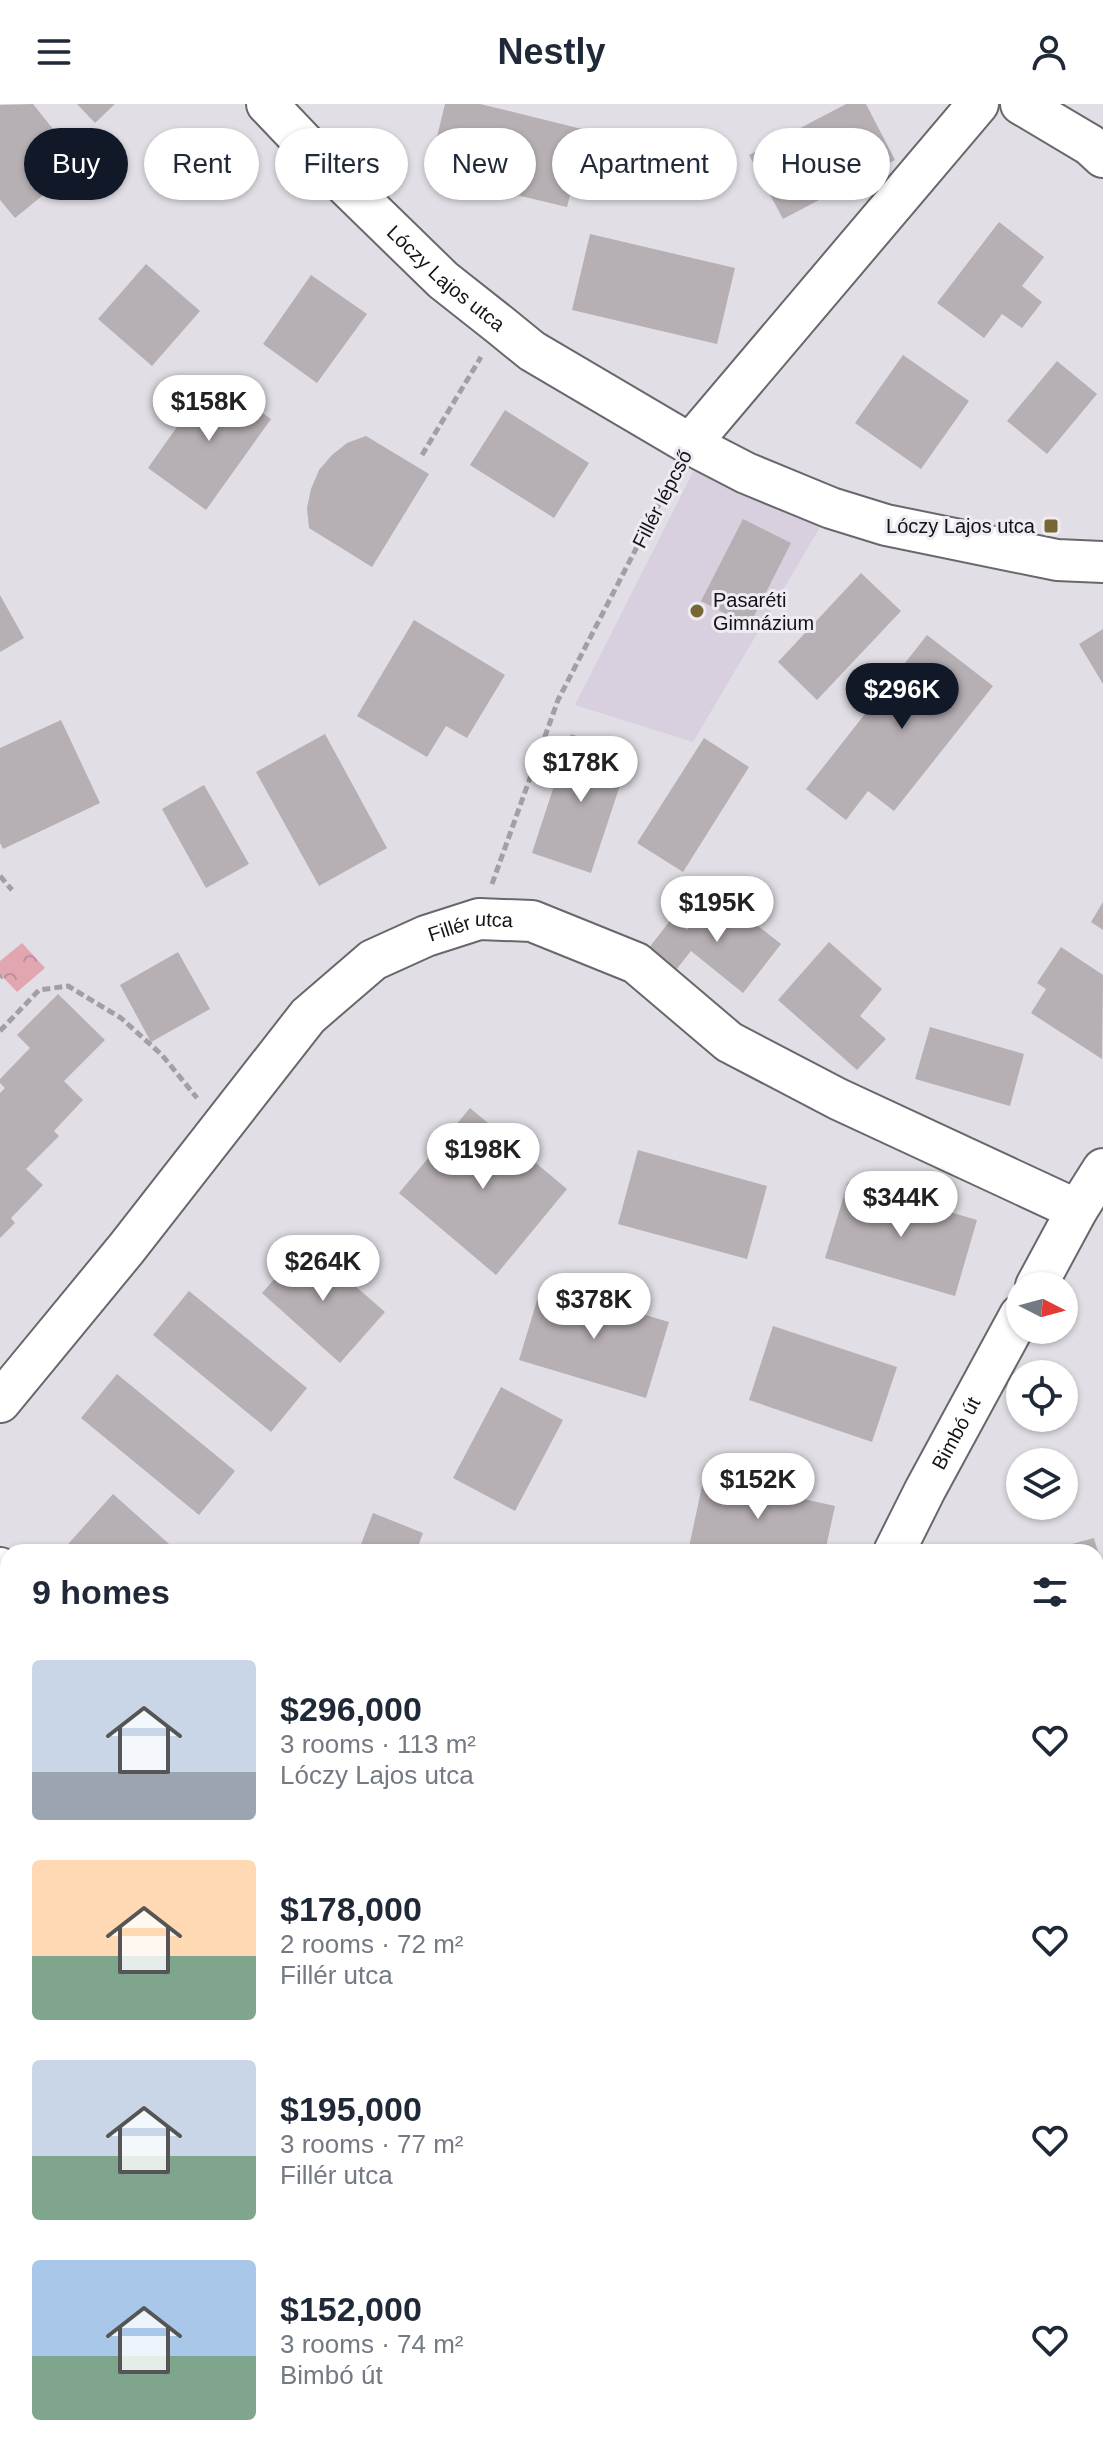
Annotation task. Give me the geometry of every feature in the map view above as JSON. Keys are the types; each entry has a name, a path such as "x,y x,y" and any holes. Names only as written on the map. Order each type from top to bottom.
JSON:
{"street":[{"name":"Lóczy Lajos utca","path":"267,104 443,280 532,351 690,444 746,473 817,502 886,525 1057,560 1103,562"},
{"name":"Fillér lépcső","path":"690,444 978,104"},
{"path":"1021,104 1090,145 1103,157"},
{"name":"Fillér utca","path":"0,1402 126,1249 308,1016 373,960 426,936 479,919 532,921 636,963 729,1042 838,1099 1077,1210"},
{"path":"1044,1272 1103,1169"},
{"name":"Bimbó út","path":"898,1544 1006,1341"}],"path":[{"path":"422,455 500,325"},
{"name":"Fillér lépcső","path":"479,919 558,700 690,444"},
{"path":"0,876 12,890"},
{"path":"0,1031 39,990 68,986 121,1018 142,1036 204,1106"}],"shaded area":[{"name":"Pasaréti Gimnázium","path":"699,460 826,517 693,742 575,705"}],"green space":[{"path":"22,943 45,968 17,992 0,974 0,961"}],"building":[{"path":"33,104 52,128 24,128 24,200 37,200 15,218 0,200 0,105"},
{"path":"77,104 115,104 95,123"},
{"path":"445,104 480,104 578,128 552,128 552,200 569,200 567,207 536,200 536,128 439,128"},
{"path":"846,104 866,104 878,128 800,128"},
{"path":"773,200 819,200 783,219"},
{"path":"999,222 1044,257 1022,286 1042,302 1022,328 1002,314 984,338 937,303"},
{"path":"590,234 735,268 717,344 572,310"},
{"path":"146,264 200,311 152,366 98,319"},
{"path":"311,275 367,314 317,383 263,344"},
{"path":"903,355 969,401 921,469 855,423"},
{"path":"1057,361 1097,394 1047,454 1007,421"},
{"path":"212,377 271,419 206,510 148,468"},
{"path":"505,410 589,463 554,518 470,465"},
{"path":"366,436 429,474 372,567 309,528 307,508 319,470 347,443"},
{"path":"743,519 791,543 749,626 701,601"},
{"path":"861,573 901,611 817,700 778,662"},
{"path":"0,595 24,638 0,652"},
{"path":"414,620 505,675 467,738 446,726 427,757 357,716"},
{"path":"1103,629 1103,684 1079,644"},
{"path":"927,635 993,686 894,811 868,791 846,820 806,789"},
{"path":"61,720 100,803 3,849 0,843 0,748"},
{"path":"325,734 387,848 319,886 256,772"},
{"path":"571,734 630,755 591,873 532,853"},
{"path":"704,738 749,767 683,872 637,843"},
{"path":"204,785 249,864 206,888 162,809"},
{"path":"716,893 781,944 743,993 691,951 672,975 645,953 672,918 687,930"},
{"path":"1103,902 1103,930 1091,922"},
{"path":"829,942 882,989 860,1016 886,1039 857,1070 778,1000"},
{"path":"1061,947 1103,975 1102,1059 1031,1013 1046,989 1037,983"},
{"path":"178,952 210,1009 151,1042 120,985"},
{"path":"58,994 105,1040 64,1081 83,1100 54,1131 59,1136 26,1169 43,1185 11,1218 15,1223 0,1238 0,1093 5,1088 0,1079 30,1048 17,1035"},
{"path":"930,1027 1024,1054 1010,1106 915,1079"},
{"path":"470,1108 567,1189 496,1275 399,1193"},
{"path":"638,1150 767,1186 747,1259 618,1224"},
{"path":"848,1182 977,1220 955,1296 825,1258"},
{"path":"306,1243 385,1312 340,1363 262,1293"},
{"path":"542,1284 669,1322 646,1398 519,1360"},
{"path":"189,1291 307,1388 271,1432 153,1335"},
{"path":"773,1326 897,1367 872,1442 749,1400"},
{"path":"117,1374 235,1471 199,1515 81,1418"},
{"path":"501,1387 563,1420 515,1511 453,1478"},
{"path":"704,1477 835,1506 827,1544 690,1544"},
{"path":"113,1494 169,1544 68,1544"},
{"path":"373,1513 423,1533 419,1544 361,1544"},
{"path":"1094,1538 1096,1544 1072,1544"}],"place":[{"name":"Lóczy Lajos utca","path":"1051,526"},
{"name":"Pasaréti Gimnázium","path":"697,611"}]}
